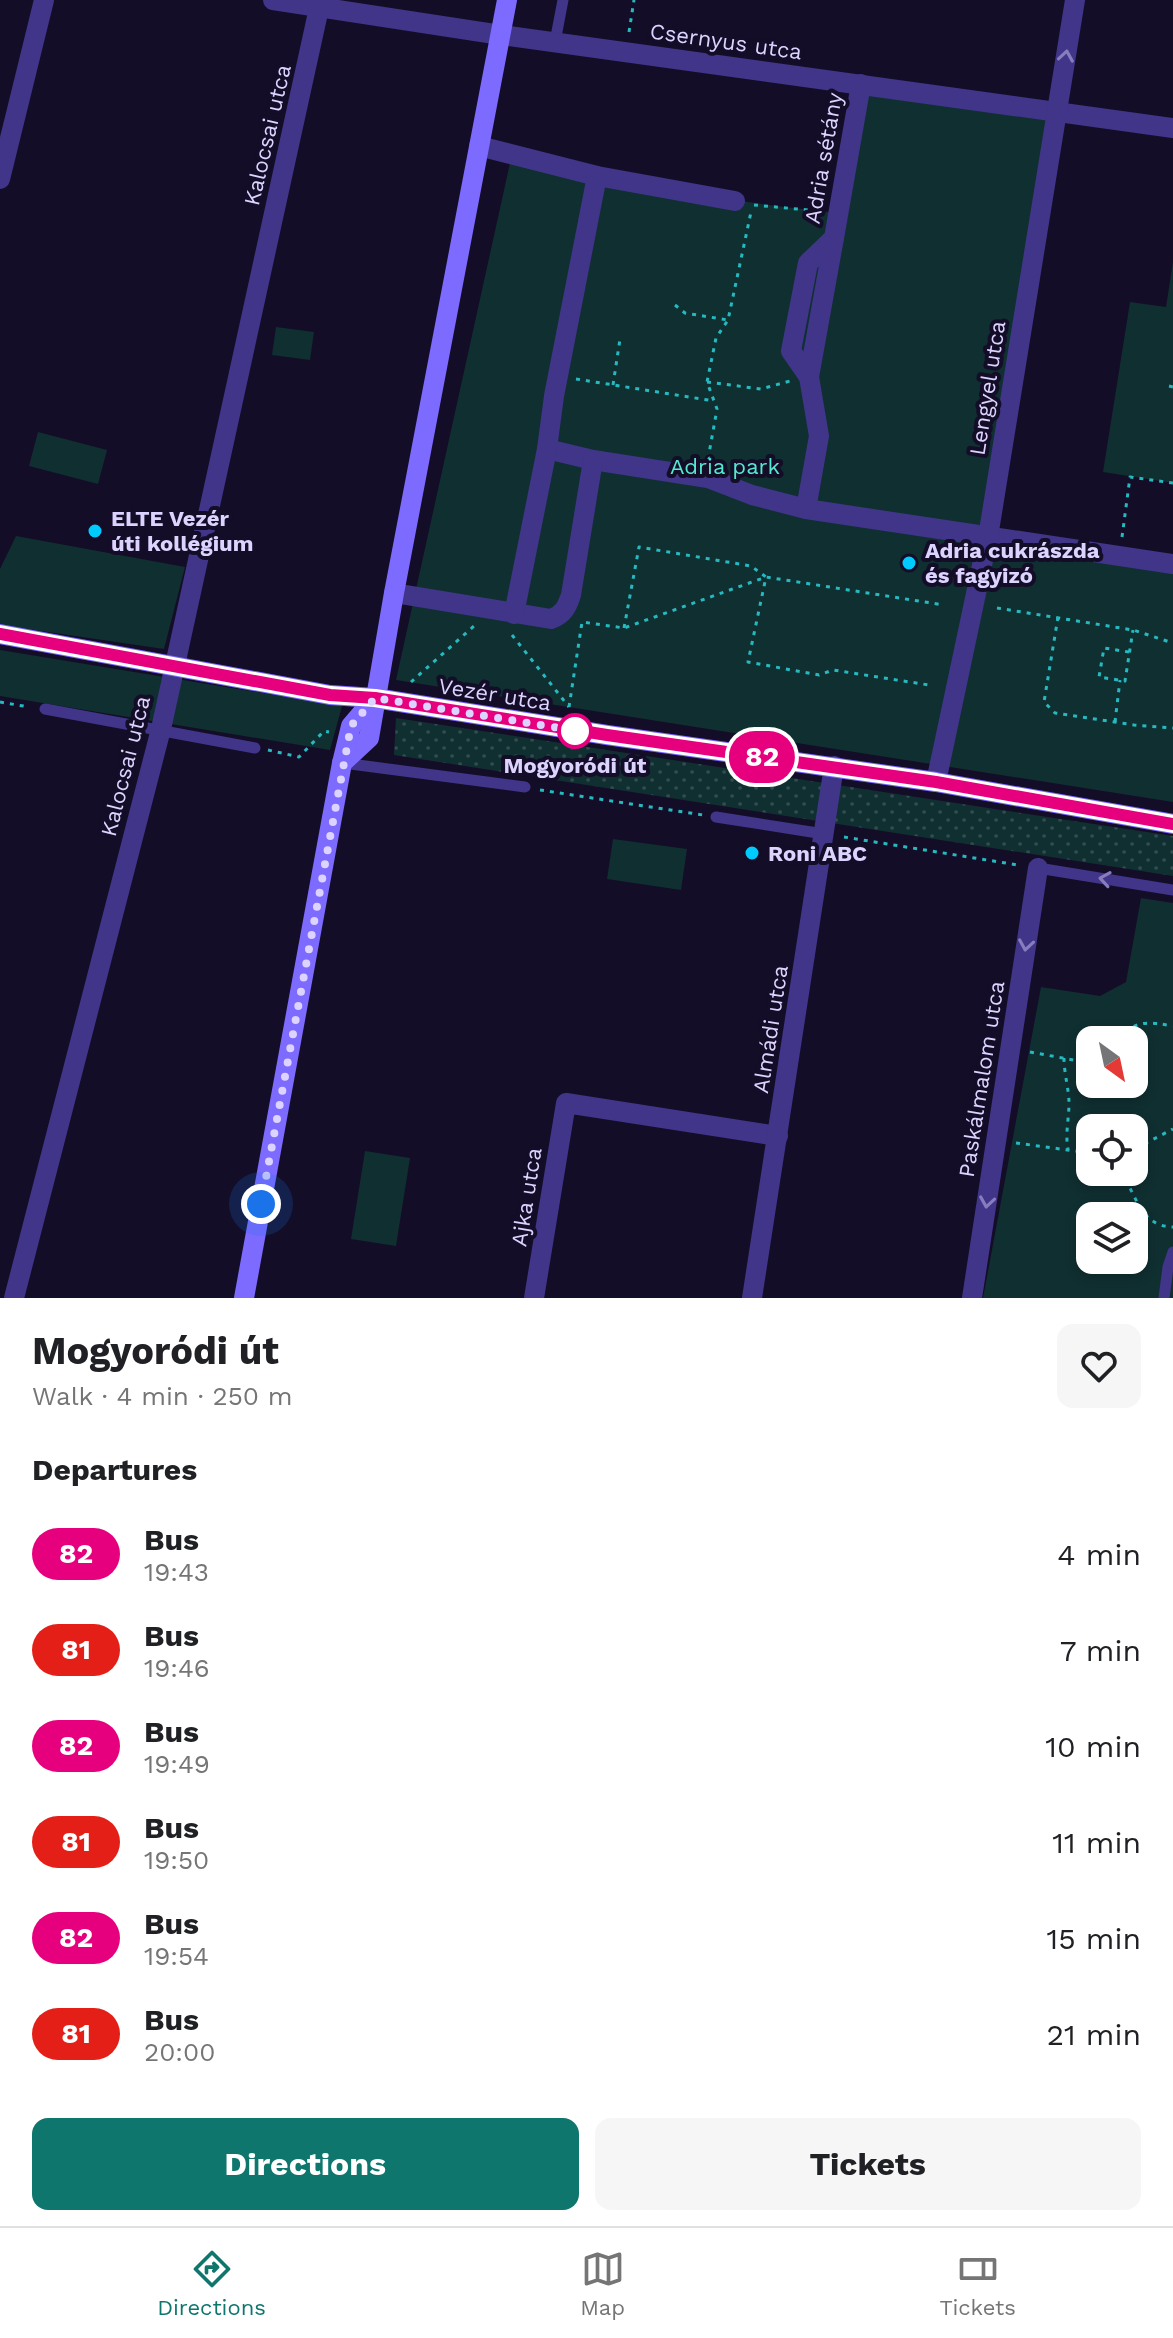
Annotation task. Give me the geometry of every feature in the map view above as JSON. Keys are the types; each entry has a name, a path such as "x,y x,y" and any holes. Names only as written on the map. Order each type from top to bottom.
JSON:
{"street":[{"path":"0,179 44,0"},
{"name":"Csernyus utca","path":"273,0 501,35 1173,128"},
{"path":"244,1298 342,763 351,726 375,698 507,0"},
{"name":"Lengyel utca","path":"936,782 988,537 1075,0"},
{"name":"Kalocsai utca","path":"14,1298 161,729 319,8"},
{"name":"Adria sétány","path":"806,509 819,436 809,377 791,351 808,263 834,238 861,84"},
{"path":"479,146 597,176 744,203"},
{"path":"514,614 597,176"},
{"path":"547,449 593,460 704,478 806,509 1173,564"},
{"path":"394,593 551,619 566,609 571,595 593,460"},
{"name":"Vezér utca","path":"0,634 330,695 375,698 607,735 834,766 1173,824"},
{"name":"Almádi utca","path":"752,1298 834,766"},
{"name":"Paskálmalom utca","path":"972,1298 1038,868"},
{"name":"Ajka utca","path":"534,1298 566,1103 778,1136"}],"lane":[{"path":"555,42 563,0"},
{"path":"45,709 255,748"},
{"path":"342,763 525,787"},
{"path":"716,817 824,834"},
{"path":"1038,868 1173,890"},
{"path":"1164,1298 1173,1252"}],"path":[{"path":"625,52 634,0"},
{"path":"704,478 717,409 707,382 716,338 728,320 744,203 838,213"},
{"path":"675,305 685,313 728,320"},
{"path":"613,385 620,339"},
{"path":"558,376 714,401"},
{"path":"707,382 761,389 809,377"},
{"path":"1119,556 1130,477 1173,483"},
{"path":"624,628 639,547 751,566 766,577 944,605"},
{"path":"411,682 492,610 569,707 582,622 624,628 766,577"},
{"path":"766,577 748,662 819,675 833,670 929,685"},
{"path":"997,608 1133,630 1173,643"},
{"path":"1058,617 1044,702 1055,713 1173,728"},
{"path":"1129,652 1104,648 1099,677 1125,681 1133,630"},
{"path":"1115,722 1120,680"},
{"path":"0,702 45,709"},
{"path":"525,787 716,817"},
{"path":"824,834 1038,868"},
{"path":"1134,1026 1143,1021 1173,1026"},
{"path":"1010,1048 1076,1060"},
{"path":"1064,1058 1069,1099 1066,1139 1069,1150"},
{"path":"1148,1142 1173,1129"},
{"path":"996,1140 1076,1151"},
{"path":"1129,1186 1139,1208 1148,1218 1160,1227 1173,1227"}],"green space":[{"name":"Adria park","path":"861,84 1057,112 988,536 1173,565 1173,802 396,680 512,154 674,190 838,213"},
{"path":"1173,262 1173,483 1103,472 1130,302 1166,307"},
{"path":"276,327 314,332 310,360 272,355"},
{"path":"38,432 107,450 98,484 29,466"},
{"path":"16,536 185,567 164,649 0,625 0,569"},
{"path":"0,650 342,706 330,750 0,696"},
{"path":"396,718 1173,836 1173,876 394,755"},
{"path":"613,839 687,849 681,890 607,879"},
{"path":"1141,898 1173,903 1173,1298 983,1298 1041,987 1100,996 1126,982"},
{"path":"365,1151 410,1158 396,1246 351,1239"}],"bus line":[{"name":"82","path":"0,634 330,695 375,698 607,735 806,762 1173,824"}],"place":[{"name":"ELTE Vezér úti kollégium","path":"95,531"},
{"name":"Adria cukrászda és fagyizó","path":"909,563"},
{"name":"Mogyoródi út","path":"575,731"},
{"name":"Roni ABC","path":"752,853"}],"route":[{"path":"261,1204 351,726 375,698 578,731 575,731"}]}
